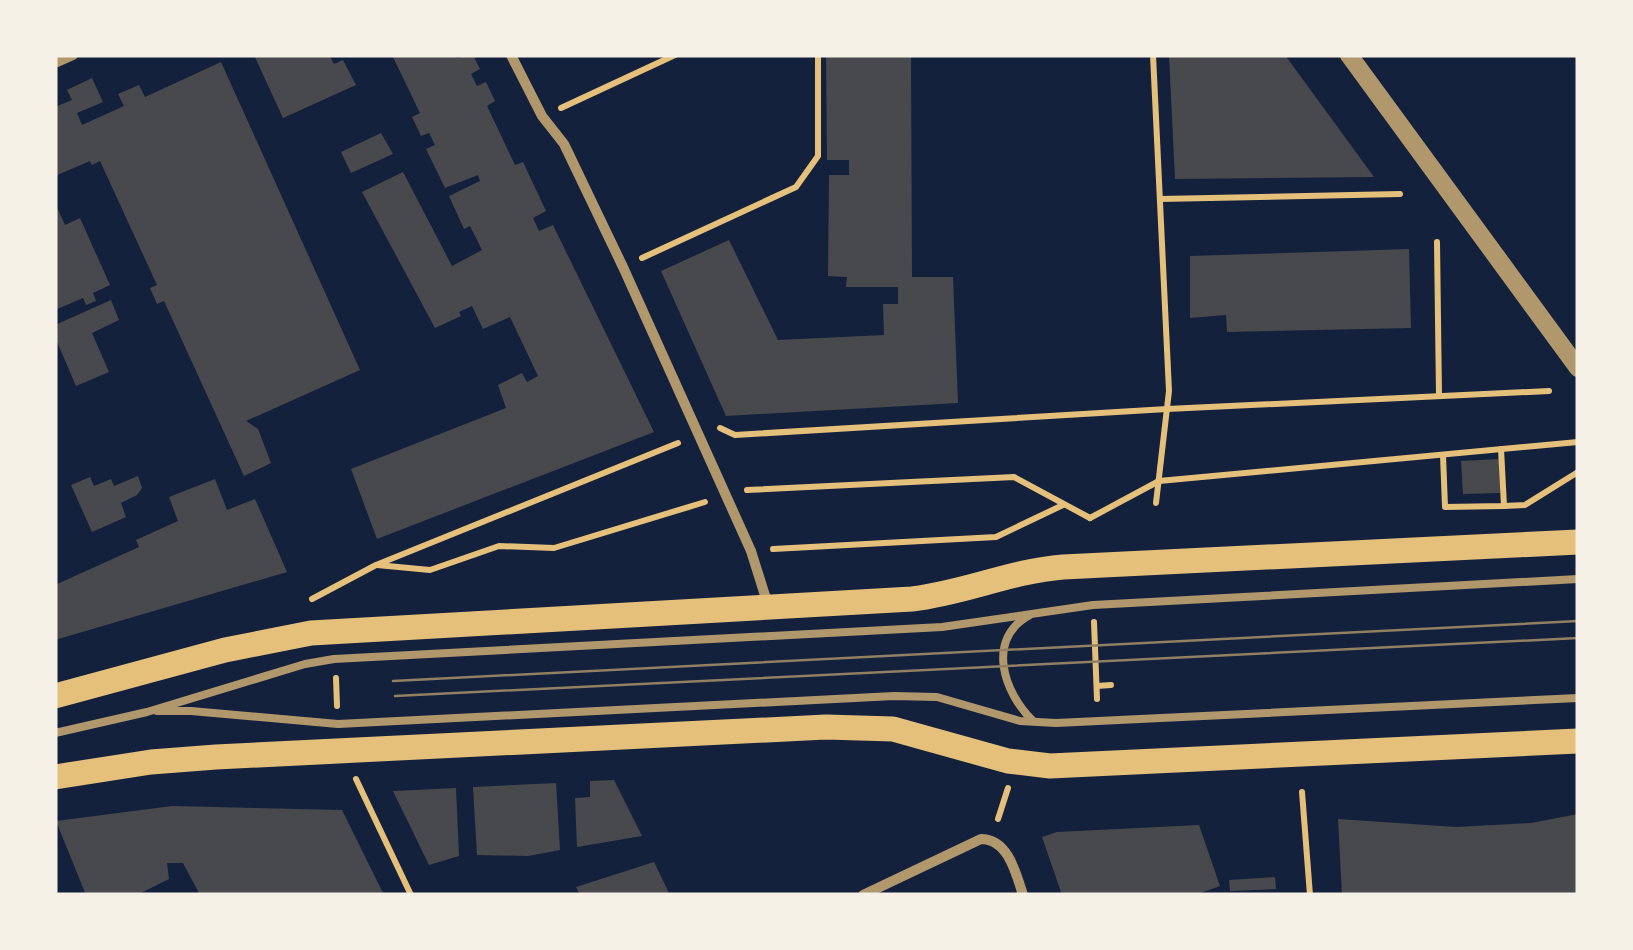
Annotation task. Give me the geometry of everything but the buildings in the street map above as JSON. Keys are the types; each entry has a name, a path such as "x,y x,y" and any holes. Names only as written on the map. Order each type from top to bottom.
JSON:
{"main road":[{"path":"55,696 225,650 311,633 769,609 938,596 1039,569 1578,542"},
{"path":"55,778 151,762 340,750 872,727 916,733 1008,761 1078,766 1578,741"}],"street":[{"path":"55,63 73,55"},
{"path":"511,55 542,116 564,144 623,267 751,551 769,609"},
{"path":"1349,55 1578,368"},
{"path":"863,895 981,839 997,842 1023,895"}],"lane":[{"path":"55,733 147,712 305,664 334,659 942,627 1093,605 1578,578"},
{"path":"1034,613 1022,619 1009,634 1002,657 1008,689 1034,722"},
{"path":"147,712 191,711 338,724 875,696 937,697 1034,722 1098,723 1578,698"}],"path":[{"path":"542,116 675,55"},
{"path":"623,267 796,188 818,156 818,55"},
{"path":"1153,55 1169,390 1156,502"},
{"path":"1160,200 1400,194"},
{"path":"1437,242 1439,396"},
{"path":"719,427 735,435 1549,391"},
{"path":"740,489 1014,477 1090,518 1159,481 1578,442"},
{"path":"312,599 376,565 674,446"},
{"path":"1500,449 1504,506"},
{"path":"1443,455 1445,506 1525,506 1578,472"},
{"path":"376,565 430,570 499,546 554,548 705,502"},
{"path":"770,549 996,538 1064,504"},
{"path":"1093,616 1097,700"},
{"path":"334,659 338,724"},
{"path":"1097,686 1110,685"},
{"path":"340,750 412,895"},
{"path":"997,842 1008,787"},
{"path":"1302,792 1310,895"}],"tram line":[{"path":"393,681 1578,621"},
{"path":"395,696 1578,638"}]}
